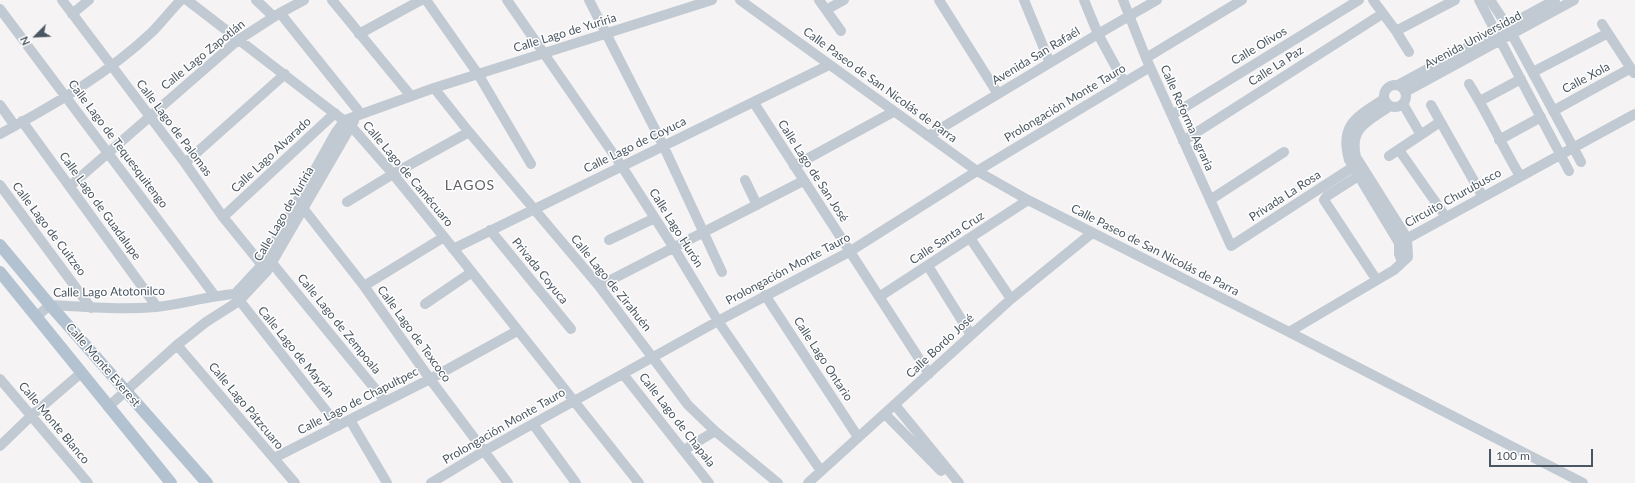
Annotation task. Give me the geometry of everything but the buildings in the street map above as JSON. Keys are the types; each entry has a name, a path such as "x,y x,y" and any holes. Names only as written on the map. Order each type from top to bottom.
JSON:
{"main road":[{"name":"Calle Monte Everest","path":"0,246 207,483"},
{"name":"Calle Monte Everest","path":"0,272 171,483"}],"street":[{"name":"Calle Lago de Palomas","path":"62,0 185,163 223,217 267,266"},
{"path":"72,14 89,0"},
{"path":"0,134 66,96 111,66 152,32 181,0"},
{"name":"Calle Lago de Camécuaro","path":"187,0 348,123 393,174 444,237 639,483"},
{"path":"256,0 277,15 359,115"},
{"name":"Calle Lago Zapotlán","path":"70,186 238,40 304,0"},
{"path":"332,0 358,34 411,96"},
{"path":"358,34 421,0"},
{"path":"426,0 478,74 531,164"},
{"name":"Calle Lago Hurón","path":"507,0 621,165 718,321 821,471"},
{"path":"590,0 663,145 722,272"},
{"name":"Calle Lago de Yuriria","path":"108,406 177,345 237,298 267,266 299,206 348,123 359,115 434,88 712,0"},
{"name":"Calle Paseo de San Nicolás de Parra","path":"740,0 893,112 977,171 1028,200 1092,233 1583,483"},
{"path":"819,0 841,31"},
{"path":"826,10 844,0"},
{"path":"939,0 998,94"},
{"path":"1024,0 1050,63"},
{"path":"1084,0 1098,34 1124,82"},
{"name":"Calle Reforma Agraria","path":"1123,0 1148,62 1230,246"},
{"name":"Avenida San Rafaél","path":"928,136 1157,0"},
{"name":"Prolongación Monte Tauro","path":"431,483 484,451 765,295 849,252 977,171 1124,82 1148,62 1242,0"},
{"name":"Calle Olivos","path":"1172,115 1359,0"},
{"path":"1372,0 1396,31 1409,52"},
{"path":"1396,31 1455,0"},
{"path":"1479,0 1570,171"},
{"path":"1490,0 1510,30 1581,162"},
{"name":"Avenida Universidad","path":"1510,30 1555,0"},
{"name":"Avenida Universidad","path":"1402,88 1510,30 1574,0"},
{"name":"Calle Lago de Tequesquitengo","path":"0,8 109,152 215,296"},
{"name":"Calle La Paz","path":"1183,141 1382,14"},
{"path":"1602,24 1633,71"},
{"path":"1533,72 1608,33"},
{"name":"Calle Lago de Coyuca","path":"453,249 534,210 621,165 754,103 829,65"},
{"name":"Calle Xola","path":"1553,110 1633,71"},
{"path":"185,163 285,74"},
{"path":"1480,101 1521,79"},
{"name":"Circuito Churubusco","path":"1469,84 1480,101 1499,140 1520,176"},
{"path":"1362,174 1353,167 1349,160 1345,147 1347,132 1356,119 1387,103 1399,107 1403,104 1406,96 1402,88 1389,86 1386,90 1387,103"},
{"name":"Calle Lago de Zirahuén","path":"434,88 469,132 599,286 688,405 715,431 778,483"},
{"name":"Calle Lago de San José","path":"754,103 929,374"},
{"path":"1289,332 1376,279 1394,270 1408,257 1403,240 1362,174 1353,145 1356,134 1362,126 1387,103"},
{"path":"1403,104 1421,135"},
{"name":"Calle Lago de Guadalupe","path":"0,105 19,124 70,186 157,307"},
{"path":"1431,105 1483,197"},
{"path":"794,166 893,112"},
{"name":"Calle Lago Alvarado","path":"223,217 336,113"},
{"name":"Circuito Churubusco","path":"1403,240 1635,114"},
{"path":"1499,140 1542,117"},
{"path":"1389,156 1440,122"},
{"path":"347,202 393,174 469,132"},
{"path":"1399,150 1446,217"},
{"path":"1210,200 1284,152"},
{"name":"Privada La Rosa","path":"1230,246 1353,167"},
{"path":"1362,174 1327,196 1324,200 1376,279"},
{"path":"745,180 757,204"},
{"path":"599,286 803,181"},
{"name":"Calle Lago de Cuitzeo","path":"0,185 91,308"},
{"name":"Calle Santa Cruz","path":"879,297 1028,200"},
{"name":"Calle Lago de Texcoco","path":"299,206 364,286 430,379 508,483"},
{"path":"609,240 655,218"},
{"name":"Privada Coyuca","path":"490,230 570,329"},
{"name":"Calle Bordo José","path":"808,483 1011,299 1092,233"},
{"path":"364,286 444,237"},
{"path":"970,238 1011,299"},
{"name":"Calle Lago de Zempoala","path":"267,266 385,401"},
{"path":"928,266 971,335"},
{"path":"424,304 472,272"},
{"name":"Calle Lago Ontario","path":"765,295 858,438"},
{"name":"Calle Lago Atotonilco","path":"36,317 50,305 91,308 157,307 215,296 237,298"},
{"name":"Calle Lago de Mayrán","path":"237,298 338,426"},
{"name":"Calle Lago de Chapultpec","path":"274,458 430,379 517,331"},
{"name":"Calle Lago Pátzcuaro","path":"177,345 295,483"},
{"path":"0,446 31,416 81,373"},
{"name":"Calle Lago de Chapala","path":"623,374 710,483"},
{"name":"Calle Monte Blanco","path":"0,379 88,483"},
{"path":"894,405 958,483"},
{"path":"885,414 942,471 958,483"},
{"path":"350,420 387,483"},
{"path":"533,424 576,483"},
{"path":"684,450 715,431"}],"district":[{"name":"LAGOS","path":"470,185"}]}
